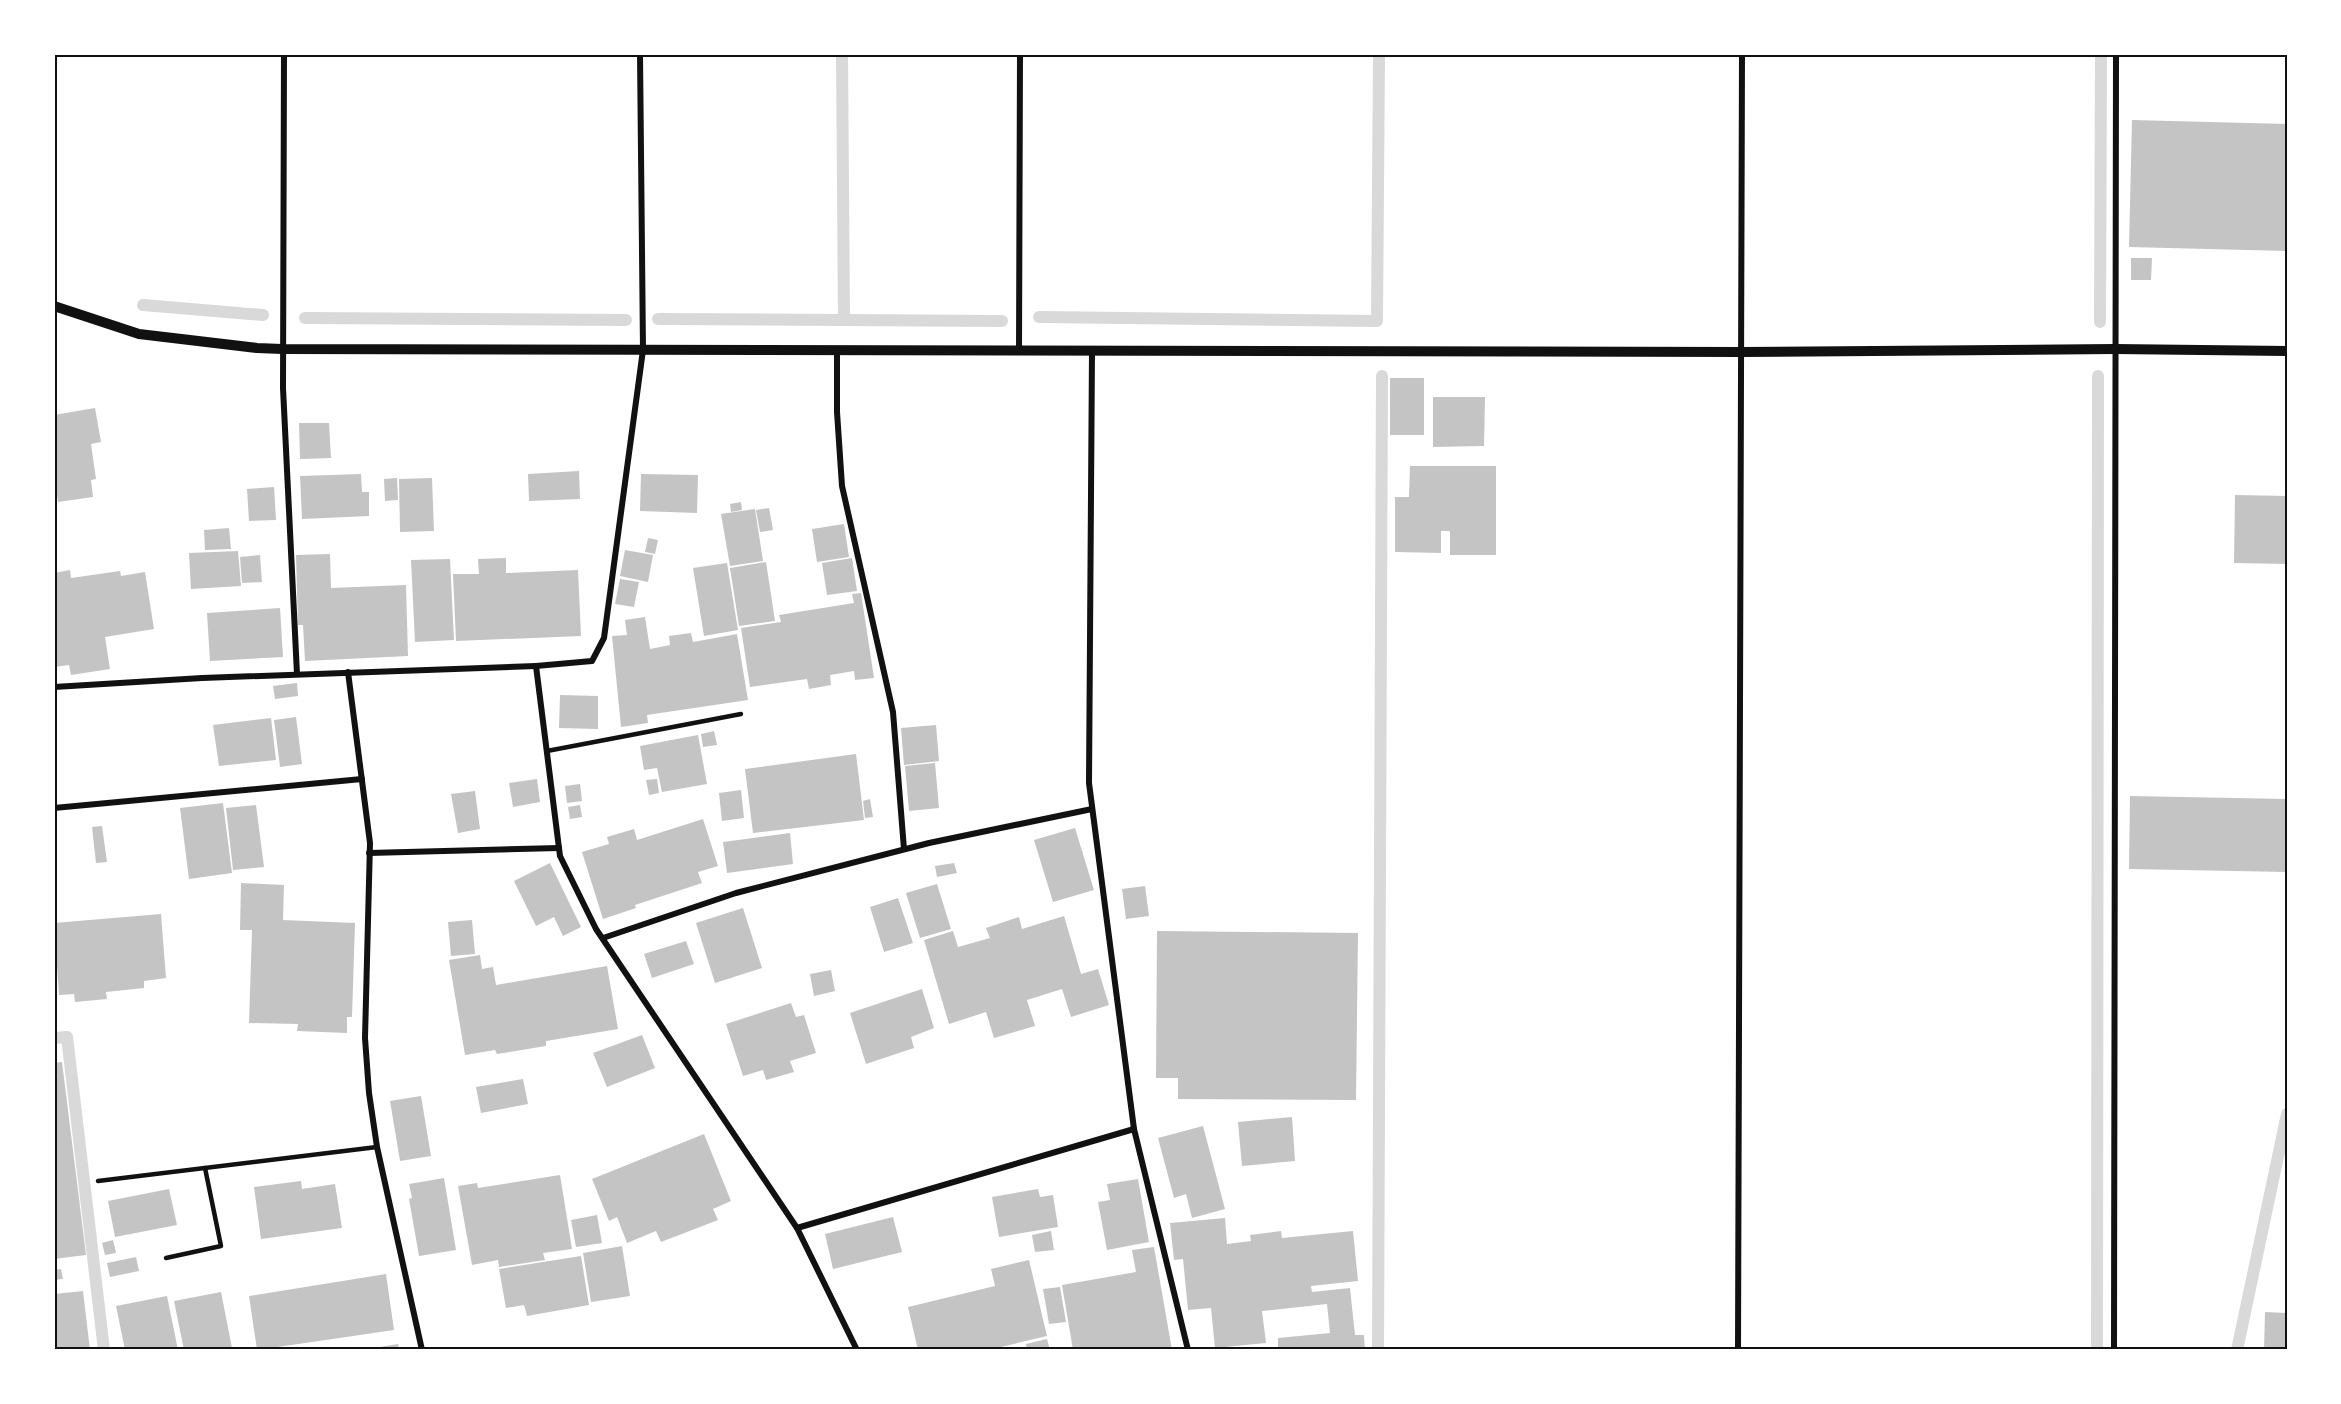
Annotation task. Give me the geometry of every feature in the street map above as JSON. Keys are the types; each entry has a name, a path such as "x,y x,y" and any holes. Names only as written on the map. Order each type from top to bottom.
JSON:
{"street":[{"path":"284,54 282,349 297,674"},
{"path":"54,687 297,674 536,666 592,661 604,638 643,350 640,54"},
{"path":"1019,351 1020,54"},
{"path":"1738,1350 1742,54"},
{"path":"2114,1350 2116,54"},
{"path":"54,306 139,334 282,349 1742,352 2115,349 2287,351"},
{"path":"837,350 837,412 842,486 893,712 904,849"},
{"path":"1092,351 1089,783 1134,1129 1188,1350"},
{"path":"536,666 560,856 603,938 797,1228 857,1350"},
{"path":"348,672 369,853 365,1038 369,1093 377,1147 422,1350"},
{"path":"54,808 362,779"},
{"path":"603,938 736,893 904,849 1092,809"},
{"path":"369,853 559,848"},
{"path":"797,1228 1134,1129"}],"lane":[{"path":"547,751 741,714"},
{"path":"98,1181 377,1147"},
{"path":"166,1258 221,1246 204,1168"}],"building":[{"path":"2132,120 2287,124 2287,251 2129,247"},
{"path":"2131,258 2152,258 2151,280 2131,280"},
{"path":"1390,378 1424,378 1424,435 1390,435"},
{"path":"1433,397 1485,397 1484,446 1433,447"},
{"path":"95,408 101,442 91,444 96,479 91,480 93,497 58,502 54,477 54,415"},
{"path":"299,423 329,423 331,458 300,459"},
{"path":"1410,466 1496,466 1496,555 1450,555 1450,531 1441,531 1441,553 1395,552 1395,497 1409,497"},
{"path":"579,471 580,499 529,501 528,474"},
{"path":"361,474 362,492 369,492 369,516 302,519 300,476"},
{"path":"641,474 698,475 697,513 640,511"},
{"path":"397,478 398,500 385,501 384,479"},
{"path":"432,478 434,531 400,532 399,479"},
{"path":"274,487 276,520 249,521 247,489"},
{"path":"2235,495 2287,496 2287,564 2234,563"},
{"path":"741,502 742,510 731,512 730,504"},
{"path":"769,508 773,530 760,532 756,510"},
{"path":"755,509 763,561 730,566 721,514"},
{"path":"844,524 849,557 817,562 812,529"},
{"path":"229,528 231,549 205,550 204,530"},
{"path":"648,538 658,540 655,554 645,552"},
{"path":"625,550 653,555 648,582 620,576"},
{"path":"238,551 241,586 191,589 189,553"},
{"path":"330,554 331,588 406,585 408,656 305,661 303,625 298,625 296,555"},
{"path":"260,555 262,582 242,583 240,557"},
{"path":"506,558 506,573 578,570 581,636 456,641 453,574 479,574 478,559"},
{"path":"852,558 857,591 827,595 822,563"},
{"path":"450,559 454,640 415,642 411,560"},
{"path":"766,562 775,621 739,626 730,568"},
{"path":"727,563 738,630 704,636 693,568"},
{"path":"70,570 71,578 120,571 121,576 145,572 154,629 105,637 110,669 71,675 69,665 54,667 54,573"},
{"path":"620,579 639,582 634,607 615,604"},
{"path":"861,593 874,678 855,680 854,671 830,675 831,685 809,689 807,679 750,687 741,628 781,622 779,615 854,603 852,594"},
{"path":"280,608 283,657 210,661 207,613"},
{"path":"645,617 650,649 670,645 669,636 691,633 693,642 737,634 748,700 647,715 648,723 621,727 612,636 627,635 625,620"},
{"path":"297,683 298,696 275,699 273,686"},
{"path":"560,695 598,696 598,729 559,728"},
{"path":"296,717 302,764 280,767 274,720"},
{"path":"271,718 276,760 219,766 213,725"},
{"path":"936,725 939,761 904,765 901,728"},
{"path":"714,731 717,745 703,747 701,734"},
{"path":"698,735 707,784 662,792 657,768 644,770 640,746"},
{"path":"856,754 864,820 753,833 745,769"},
{"path":"935,763 939,808 909,811 905,766"},
{"path":"537,779 540,802 513,807 509,783"},
{"path":"657,779 659,793 649,795 646,780"},
{"path":"580,784 582,801 567,803 565,786"},
{"path":"741,790 744,818 722,821 719,793"},
{"path":"475,791 480,829 458,833 451,794"},
{"path":"2130,796 2287,799 2287,872 2129,869"},
{"path":"870,799 873,817 865,818 863,801"},
{"path":"223,803 232,873 189,879 180,808"},
{"path":"256,805 264,867 233,870 226,808"},
{"path":"580,805 582,817 570,819 568,807"},
{"path":"703,819 718,866 698,872 702,883 635,905 636,908 603,919 582,852 609,844 607,837 634,829 637,840"},
{"path":"102,826 107,862 96,863 92,827"},
{"path":"1075,828 1094,890 1053,902 1034,840"},
{"path":"790,833 793,864 727,873 723,842"},
{"path":"550,863 581,927 563,936 554,917 536,926 514,881"},
{"path":"954,863 957,873 937,877 935,866"},
{"path":"241,883 284,885 283,920 355,923 352,1017 347,1017 347,1033 297,1031 298,1024 249,1023 252,930 240,930"},
{"path":"937,884 951,929 920,938 906,893"},
{"path":"1145,886 1149,916 1126,919 1122,889"},
{"path":"898,898 913,943 884,952 870,907"},
{"path":"743,908 762,968 715,983 696,923"},
{"path":"161,914 166,978 144,981 144,988 106,992 107,999 75,1002 74,994 59,995 54,923"},
{"path":"1064,916 1081,974 1098,969 1109,1005 1071,1017 1062,989 1027,1000 1035,1026 994,1038 986,1012 949,1024 924,940 953,931 958,947 990,938 986,928 1019,917 1022,929"},
{"path":"472,920 475,954 451,956 448,922"},
{"path":"1157,931 1358,933 1356,1100 1178,1099 1178,1078 1156,1078"},
{"path":"686,941 694,964 652,978 644,954"},
{"path":"480,955 482,969 493,967 496,985 607,966 618,1029 546,1041 546,1046 497,1054 495,1050 465,1055 449,960"},
{"path":"831,970 835,991 814,996 810,974"},
{"path":"922,989 934,1028 911,1037 914,1048 866,1064 850,1013"},
{"path":"791,1003 796,1017 804,1015 816,1053 790,1061 794,1072 766,1080 763,1070 743,1076 726,1024"},
{"path":"642,1035 655,1068 607,1087 593,1053"},
{"path":"62,1062 86,1255 54,1259 54,1063"},
{"path":"523,1079 528,1104 481,1113 476,1087"},
{"path":"421,1096 431,1156 400,1161 390,1101"},
{"path":"1292,1117 1295,1161 1242,1166 1238,1122"},
{"path":"1203,1126 1225,1209 1192,1218 1186,1194 1174,1198 1158,1138"},
{"path":"704,1134 731,1201 713,1209 718,1220 661,1242 656,1231 627,1243 617,1217 609,1221 592,1179"},
{"path":"560,1175 572,1249 543,1253 545,1260 499,1267 498,1260 472,1265 458,1186 477,1183 478,1188"},
{"path":"444,1178 456,1250 419,1256 409,1199 412,1198 409,1184"},
{"path":"1138,1179 1149,1242 1107,1250 1098,1202 1110,1200 1107,1184"},
{"path":"301,1181 302,1189 335,1184 342,1228 261,1239 254,1187"},
{"path":"169,1189 177,1225 115,1237 108,1201"},
{"path":"1038,1189 1040,1197 1053,1195 1058,1227 999,1237 992,1197"},
{"path":"597,1215 602,1243 576,1247 571,1220"},
{"path":"893,1217 902,1252 833,1269 825,1234"},
{"path":"1225,1218 1227,1244 1251,1241 1250,1235 1281,1231 1282,1238 1353,1231 1358,1281 1311,1286 1312,1292 1350,1288 1355,1335 1364,1335 1365,1350 1278,1350 1278,1338 1330,1333 1327,1304 1262,1311 1266,1343 1215,1348 1211,1308 1188,1310 1183,1259 1174,1260 1170,1223"},
{"path":"1051,1231 1054,1250 1035,1252 1032,1235"},
{"path":"113,1240 116,1253 105,1255 102,1243"},
{"path":"622,1246 630,1296 591,1302 583,1253"},
{"path":"1154,1247 1172,1350 1098,1350 1097,1347 1073,1350 1062,1285 1136,1272 1132,1250"},
{"path":"581,1256 589,1305 527,1316 524,1305 506,1308 499,1269"},
{"path":"136,1257 139,1271 110,1277 107,1263"},
{"path":"1029,1260 1047,1336 988,1350 969,1350 969,1348 918,1350 908,1307 995,1286 991,1269"},
{"path":"61,1269 63,1279 54,1280 54,1270"},
{"path":"386,1274 394,1330 257,1350 249,1296"},
{"path":"1060,1287 1066,1322 1049,1324 1043,1289"},
{"path":"83,1291 90,1350 54,1350 54,1294"},
{"path":"221,1292 232,1348 184,1350 174,1301"},
{"path":"167,1296 178,1350 125,1350 116,1306"},
{"path":"2265,1312 2287,1313 2287,1350 2264,1350"},
{"path":"1047,1339 1050,1350 1027,1350 1026,1344"},
{"path":"398,1344 399,1350 368,1350 368,1349"}],"waterway":[{"path":"842,54 844,320"},
{"path":"1039,317 1377,321 1379,54"},
{"path":"2100,322 2101,54"},
{"path":"143,305 263,315"},
{"path":"305,318 626,320"},
{"path":"658,319 1002,321"},
{"path":"1378,1350 1382,376"},
{"path":"2097,1350 2098,376"},
{"path":"54,1038 67,1037 104,1350"},
{"path":"2237,1350 2287,1114"}]}
